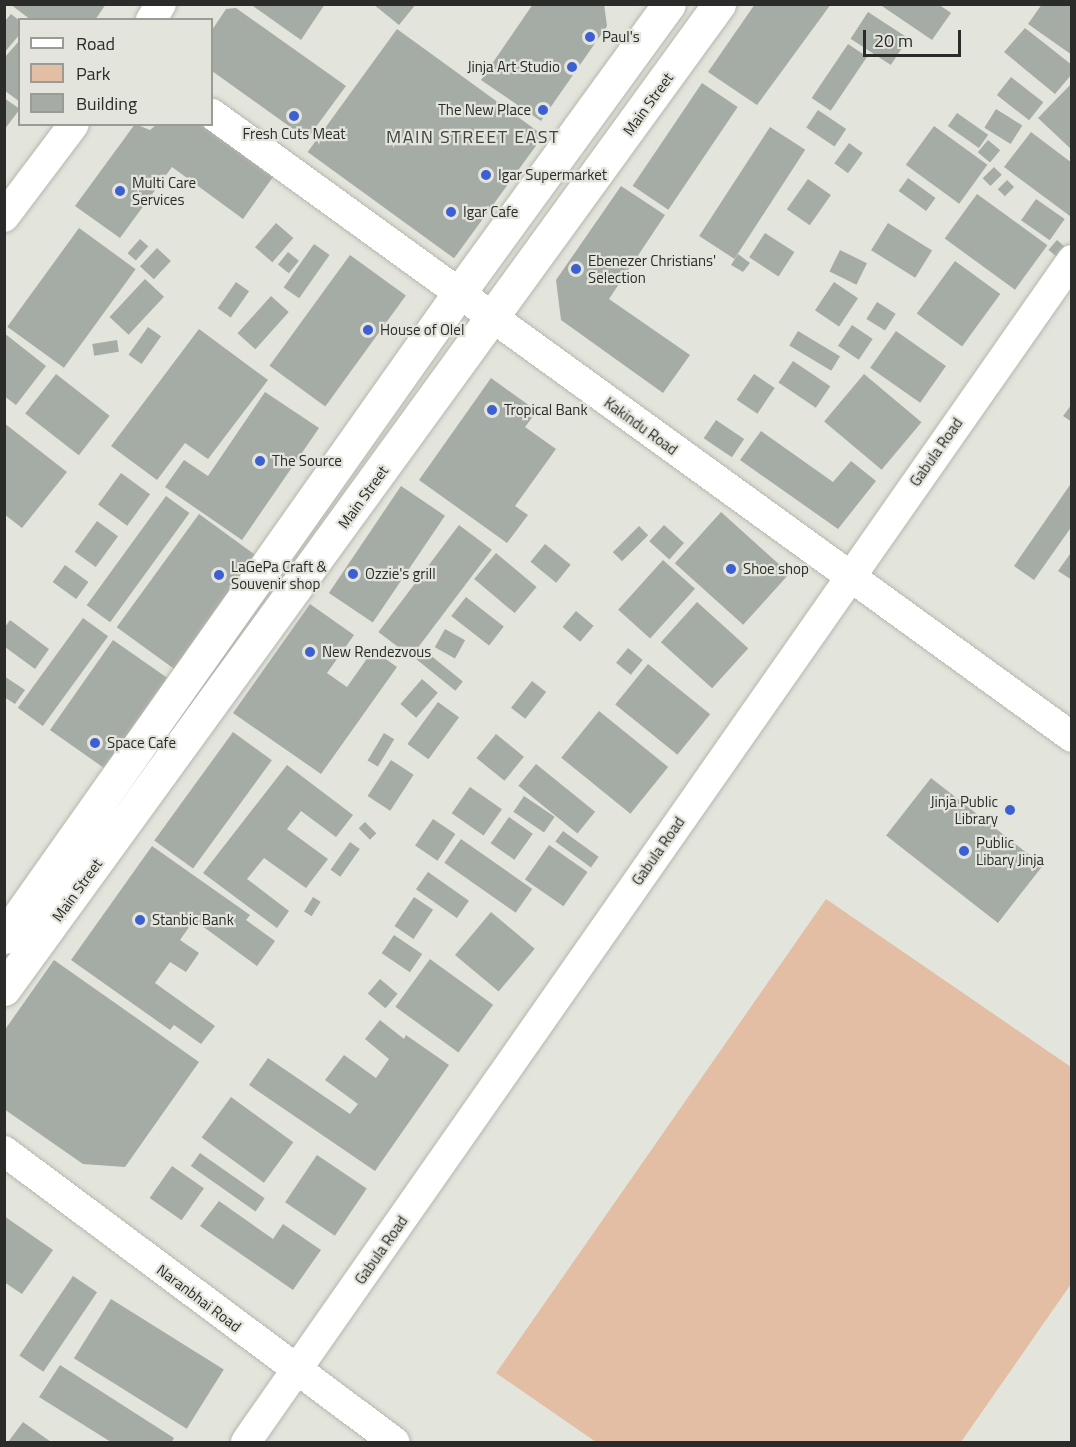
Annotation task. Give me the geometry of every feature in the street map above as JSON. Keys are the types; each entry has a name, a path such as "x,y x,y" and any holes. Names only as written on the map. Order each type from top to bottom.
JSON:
{"street":[{"path":"152,18 161,4"},
{"path":"4,937 459,293 669,4"},
{"name":"Main Street","path":"4,989 494,318 719,4"},
{"name":"Kakindu Road","path":"213,115 1071,737"},
{"path":"4,217 72,126"},
{"name":"Gabula Road","path":"246,1443 848,576 1071,260"},
{"name":"Naranbhai Road","path":"4,1152 395,1443"}],"green space":[{"path":"826,899 1071,1067 1071,1284 961,1442 596,1442 496,1373"}],"building":[{"path":"10,4 106,4 96,18 28,18"},
{"path":"250,4 325,4 301,40"},
{"path":"373,4 416,4 399,25"},
{"path":"533,4 604,4 607,26 541,121 481,80"},
{"path":"755,4 831,4 757,105 708,72"},
{"path":"879,4 938,4 951,13 932,40"},
{"path":"1042,4 1072,4 1072,55 1028,24"},
{"path":"236,8 346,86 307,139 213,72 213,28 226,9"},
{"path":"868,12 908,38 891,65 851,39"},
{"path":"11,14 18,19 18,36 4,53 4,22"},
{"path":"1025,28 1072,65 1072,74 1055,94 1004,52"},
{"path":"397,29 543,135 454,258 308,152"},
{"path":"18,42 18,100 4,90 4,58"},
{"path":"848,44 867,57 831,111 812,98"},
{"path":"1011,77 1043,102 1029,120 997,95"},
{"path":"702,83 738,107 668,210 633,186"},
{"path":"1072,83 1072,150 1038,118"},
{"path":"4,98 18,108 18,112 4,130"},
{"path":"996,109 1022,125 1011,144 984,128"},
{"path":"818,110 846,129 834,146 806,127"},
{"path":"957,113 988,135 979,148 948,126"},
{"name":"Multi Care Services","path":"134,126 150,130 155,126 203,126 273,177 243,219 172,167 120,238 75,206"},
{"path":"934,126 987,165 959,204 906,165"},
{"path":"770,127 805,150 734,259 699,236"},
{"path":"1031,132 1072,163 1070,216 1004,167"},
{"path":"988,140 1000,150 990,163 978,152"},
{"path":"849,143 863,153 848,173 834,163"},
{"path":"994,167 1002,175 990,186 983,178"},
{"path":"908,178 936,198 926,211 899,191"},
{"path":"808,179 831,195 810,225 787,209"},
{"path":"1007,180 1014,187 1005,196 998,189"},
{"path":"621,186 665,215 609,299 690,355 663,393 561,320 556,280"},
{"path":"977,194 1047,245 1015,290 945,238"},
{"path":"1036,199 1065,219 1050,240 1021,220"},
{"path":"276,223 293,238 272,262 255,247"},
{"path":"888,223 932,251 915,278 871,250"},
{"path":"79,228 136,269 64,368 7,327"},
{"path":"765,233 794,252 779,276 749,257"},
{"path":"140,239 148,246 136,261 128,253"},
{"path":"1057,240 1065,247 1057,257 1048,250"},
{"path":"314,244 330,255 299,298 284,287"},
{"path":"157,248 171,261 154,279 140,266"},
{"path":"840,250 867,263 856,285 829,272"},
{"path":"288,252 299,261 289,273 278,264"},
{"path":"738,254 750,263 743,272 731,265"},
{"path":"350,255 406,296 325,406 269,366"},
{"path":"955,261 1000,294 962,347 917,314"},
{"path":"145,279 164,297 129,335 110,317"},
{"path":"236,282 249,291 231,317 218,308"},
{"path":"834,282 858,298 839,326 815,310"},
{"path":"271,296 289,312 255,349 238,333"},
{"path":"877,302 896,314 885,331 866,319"},
{"path":"852,325 873,339 859,360 838,346"},
{"path":"148,327 161,336 142,364 128,355"},
{"path":"199,329 268,380 208,459 185,443 157,480 111,446"},
{"path":"798,331 840,356 831,371 789,346"},
{"path":"896,331 946,366 920,403 870,368"},
{"path":"4,333 46,366 16,405 4,396"},
{"path":"117,340 119,352 94,356 92,344"},
{"path":"793,361 830,386 816,408 778,383"},
{"path":"56,374 110,416 79,455 25,413"},
{"path":"754,374 775,388 757,414 737,400"},
{"path":"864,374 921,422 882,470 824,421"},
{"path":"491,378 537,411 525,427 556,449 515,506 528,515 507,543 419,480"},
{"path":"265,392 319,428 242,540 165,487 184,460 208,476"},
{"path":"1072,404 1072,422 1063,416"},
{"path":"716,420 744,439 732,457 704,438"},
{"path":"4,423 67,472 22,528 4,514"},
{"path":"761,431 833,482 851,461 876,481 838,529 740,460"},
{"path":"121,473 150,494 127,526 98,505"},
{"path":"1072,482 1072,526 1034,580 1014,566"},
{"path":"401,486 445,516 373,623 329,593"},
{"path":"166,496 189,513 110,622 87,605"},
{"name":"Shoe shop","path":"721,512 789,574 743,625 675,563"},
{"path":"199,514 257,556 175,670 117,627"},
{"path":"97,521 118,536 96,567 75,552"},
{"path":"459,525 492,550 411,657 378,632"},
{"path":"664,525 684,543 669,559 649,541"},
{"path":"639,526 648,535 622,561 613,552"},
{"path":"545,544 571,565 556,583 531,562"},
{"path":"496,553 537,587 515,613 474,579"},
{"path":"1070,554 1072,556 1072,580 1058,571"},
{"path":"663,560 695,589 650,639 618,610"},
{"path":"65,565 88,582 76,599 53,582"},
{"path":"466,597 504,627 489,645 451,616"},
{"path":"697,602 748,648 712,688 661,642"},
{"path":"310,604 354,635 327,673 347,687 373,650 397,667 321,774 233,713"},
{"path":"576,611 594,626 580,642 563,627"},
{"path":"83,618 108,636 43,726 18,708"},
{"path":"10,620 49,649 35,669 5,647 5,627"},
{"path":"445,629 465,640 455,659 435,647"},
{"path":"113,640 167,678 104,768 50,730"},
{"path":"628,648 643,660 631,675 616,663"},
{"path":"424,650 463,681 455,691 416,659"},
{"path":"648,664 710,714 677,755 615,704"},
{"path":"4,676 25,690 15,704 4,697"},
{"path":"422,679 438,693 416,718 400,704"},
{"path":"532,681 546,692 525,719 511,708"},
{"path":"438,702 459,717 428,759 407,744"},
{"path":"599,711 668,767 630,814 561,758"},
{"path":"233,732 272,760 193,869 154,840"},
{"path":"384,733 394,739 378,767 368,760"},
{"path":"496,734 524,757 504,781 476,758"},
{"path":"391,760 414,775 390,811 368,796"},
{"path":"536,764 595,812 577,834 518,786"},
{"path":"287,765 353,815 336,837 301,811 287,829 328,859 306,888 264,858 247,879 289,911 277,928 203,873"},
{"name":"Public Libary Jinja","path":"931,778 1043,865 998,923 886,836"},
{"path":"470,787 502,809 484,836 452,813"},
{"path":"524,796 555,817 544,832 513,812"},
{"path":"509,817 533,834 514,860 491,843"},
{"path":"433,819 455,834 437,861 415,846"},
{"path":"365,822 376,833 370,840 359,828"},
{"path":"563,831 599,857 591,867 555,842"},
{"path":"461,839 532,889 516,913 444,863"},
{"path":"350,842 360,849 340,877 330,870"},
{"path":"549,845 588,872 563,906 525,879"},
{"path":"152,846 250,915 246,920 275,941 257,966 194,920 180,940 199,953 186,972 170,962 155,983 215,1026 201,1044 174,1025 170,1030 71,960"},
{"path":"428,872 469,901 457,918 416,889"},
{"path":"313,897 321,902 312,916 304,911"},
{"path":"414,897 433,910 413,939 394,926"},
{"path":"491,912 535,949 499,992 455,955"},
{"path":"394,935 422,954 410,972 382,953"},
{"path":"430,959 493,1005 458,1053 395,1007"},
{"path":"54,960 199,1062 125,1167 83,1164 4,1109 4,1031"},
{"path":"380,979 398,994 385,1008 368,994"},
{"path":"380,1020 404,1039 406,1035 449,1065 375,1171 249,1085 268,1058 350,1114 358,1104 325,1080 344,1055 376,1078 389,1059 365,1039"},
{"path":"231,1097 293,1142 264,1183 202,1137"},
{"path":"200,1153 265,1198 256,1211 191,1166"},
{"path":"317,1155 367,1189 335,1236 285,1202"},
{"path":"172,1166 204,1188 182,1220 150,1198"},
{"path":"219,1201 273,1239 283,1224 321,1250 293,1290 200,1226"},
{"path":"4,1216 53,1250 22,1294 4,1282"},
{"path":"73,1276 97,1292 43,1372 19,1356"},
{"path":"111,1299 224,1369 187,1429 74,1358"},
{"path":"60,1365 174,1438 172,1442 111,1442 39,1397"},
{"path":"23,1422 51,1442 8,1442"}],"place":[{"name":"Paul's","path":"590,37"},
{"name":"Jinja Art Studio","path":"572,67"},
{"name":"The New Place","path":"543,110"},
{"name":"Fresh Cuts Meat","path":"294,116"},
{"name":"Igar Supermarket","path":"486,175"},
{"name":"Multi Care Services","path":"120,191"},
{"name":"Igar Cafe","path":"451,212"},
{"name":"Ebenezer Christians' Selection","path":"576,269"},
{"name":"House of Olel","path":"368,330"},
{"name":"Tropical Bank","path":"492,410"},
{"name":"The Source","path":"260,461"},
{"name":"Shoe shop","path":"731,569"},
{"name":"Ozzie's grill","path":"353,574"},
{"name":"LaGePa Craft & Souvenir shop","path":"219,575"},
{"name":"New Rendezvous","path":"310,652"},
{"name":"Space Cafe","path":"95,743"},
{"name":"Jinja Public Library","path":"1010,810"},
{"name":"Public Libary Jinja","path":"964,851"},
{"name":"Stanbic Bank","path":"140,920"}],"district":[{"name":"MAIN STREET EAST","path":"473,137"}]}
